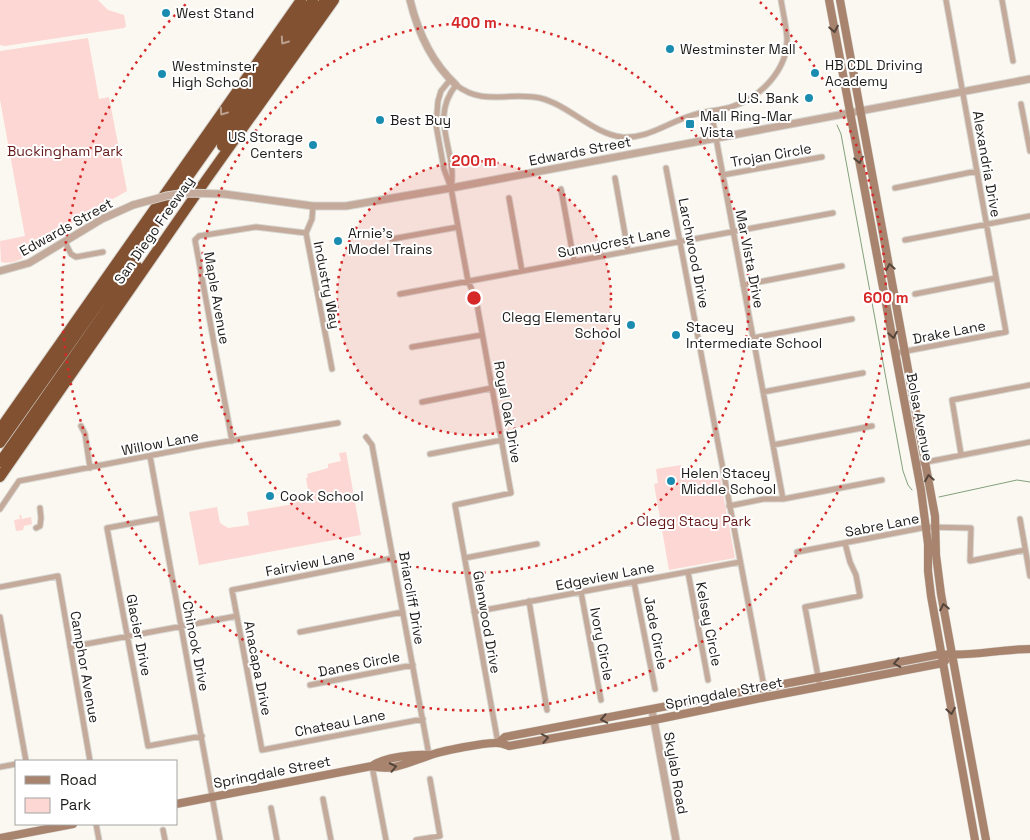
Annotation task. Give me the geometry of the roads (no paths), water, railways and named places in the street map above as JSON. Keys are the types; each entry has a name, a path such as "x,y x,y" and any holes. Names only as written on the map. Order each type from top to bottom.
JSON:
{"highway":[{"name":"San Diego Freeway","path":"0,429 301,0"},
{"path":"0,443 313,0"},
{"path":"0,462 318,16 325,0"},
{"name":"San Diego Freeway","path":"0,477 318,16 334,0"}],"main road":[{"name":"Bolsa Avenue","path":"829,0 927,527 930,587 975,840"},
{"name":"Bolsa Avenue","path":"840,0 925,462 936,526 936,555 940,584 986,840"},
{"name":"Springdale Street","path":"498,743 505,737 941,654 952,655 1005,649 1030,649"},
{"path":"943,663 952,655"},
{"name":"Springdale Street","path":"178,804 372,766 382,769 414,763 429,755 498,743 510,746 654,720 766,696 943,663"},
{"path":"520,743 525,737 524,734"},
{"path":"963,771 968,777 973,804 977,809 981,809"},
{"path":"0,838 37,827 60,825"}],"street":[{"path":"410,0 424,42 438,65 453,83 469,94 481,98 518,96 542,99 563,108 602,130 622,136 645,135 688,116 737,105 756,95 778,71 784,54 786,43 781,0"},
{"name":"Alexandria Drive","path":"946,0 1006,332"},
{"path":"1002,0 1013,61"},
{"name":"Edwards Street","path":"0,271 29,263 102,219 133,205 166,196 186,193 224,194 313,206 346,206 1030,79"},
{"name":"Royal Oak Drive","path":"453,83 441,91 436,116 444,169 451,188 468,281 476,299 511,494 455,505"},
{"path":"1022,104 1030,151"},
{"name":"Mar Vista Drive","path":"711,111 783,499"},
{"name":"Trojan Circle","path":"723,175 822,157"},
{"name":"Larchwood Drive","path":"666,168 766,696"},
{"path":"894,188 977,171"},
{"path":"615,178 628,251"},
{"path":"561,189 574,261"},
{"path":"509,198 522,271"},
{"name":"Industry Way","path":"313,206 312,219 306,233 332,369"},
{"name":"Sunnycrest Lane","path":"400,294 833,213"},
{"path":"905,240 1030,216"},
{"path":"392,239 458,226"},
{"name":"Maple Avenue","path":"232,441 195,240 199,236 256,227 306,233"},
{"path":"64,242 71,254 76,257 103,252"},
{"path":"743,285 842,266"},
{"path":"915,294 996,278"},
{"path":"753,338 852,320"},
{"name":"Drake Lane","path":"896,353 1006,332"},
{"path":"412,348 482,335"},
{"path":"763,392 862,373"},
{"path":"961,454 952,400 1030,385"},
{"path":"422,402 492,388"},
{"name":"Willow Lane","path":"0,508 19,481 338,423"},
{"path":"81,426 85,434 90,468"},
{"path":"773,445 872,426"},
{"name":"Briarcliff Drive","path":"366,437 372,445 429,755"},
{"path":"430,454 502,440"},
{"path":"916,464 1030,442"},
{"name":"Chinook Drive","path":"150,456 220,840"},
{"path":"729,506 783,499 882,480"},
{"name":"Glenwood Drive","path":"455,505 498,743"},
{"path":"36,528 40,526 40,508"},
{"name":"Glacier Drive","path":"162,518 108,528 148,746 202,736"},
{"path":"1020,518 1030,576"},
{"name":"Sabre Lane","path":"797,552 936,526 971,528 970,561 1025,550"},
{"path":"820,687 806,607 860,596 856,575 845,543"},
{"path":"464,558 537,544"},
{"name":"Fairview Lane","path":"232,590 393,558"},
{"name":"Edgeview Lane","path":"474,612 740,562"},
{"name":"Kelsey Circle","path":"688,572 708,680"},
{"name":"Camphor Avenue","path":"0,587 58,576 90,760"},
{"name":"Jade Circle","path":"634,582 655,689"},
{"name":"Anacapa Drive","path":"232,590 262,750"},
{"name":"Ivory Circle","path":"581,592 601,700"},
{"path":"529,602 548,710"},
{"path":"300,632 403,612"},
{"path":"70,648 237,616"},
{"path":"0,617 26,760"},
{"path":"0,664 8,662"},
{"name":"Danes Circle","path":"310,686 413,665"},
{"name":"Skylab Road","path":"652,710 676,840"},
{"name":"Chateau Lane","path":"262,750 423,719"},
{"path":"0,767 15,764"},
{"path":"372,766 386,840"},
{"path":"416,840 440,836 430,779"},
{"path":"323,799 331,840"},
{"path":"271,808 277,840"},
{"path":"96,825 99,840"},
{"path":"163,830 165,840"}],"waterway":[{"path":"837,125 841,134 903,471 912,490"},
{"path":"939,497 1017,480 1030,482"}],"place":[{"name":"West Stand","path":"166,13"},
{"name":"Westminster Mall","path":"670,49"},
{"name":"HB CDL Driving Academy","path":"815,73"},
{"name":"Westminster High School","path":"162,74"},
{"name":"U.S. Bank","path":"809,98"},
{"name":"Best Buy","path":"380,120"},
{"name":"Mall Ring-Mar Vista","path":"690,124"},
{"name":"US Storage Centers","path":"313,145"},
{"name":"Arnie's Model Trains","path":"338,241"},
{"name":"Clegg Elementary School","path":"631,325"},
{"name":"Stacey Intermediate School","path":"676,335"},
{"name":"Helen Stacey Middle School","path":"671,481"},
{"name":"Cook School","path":"270,496"}],"park label":[{"name":"Buckingham Park","path":"65,151"},
{"name":"Clegg Stacy Park","path":"694,521"}]}
